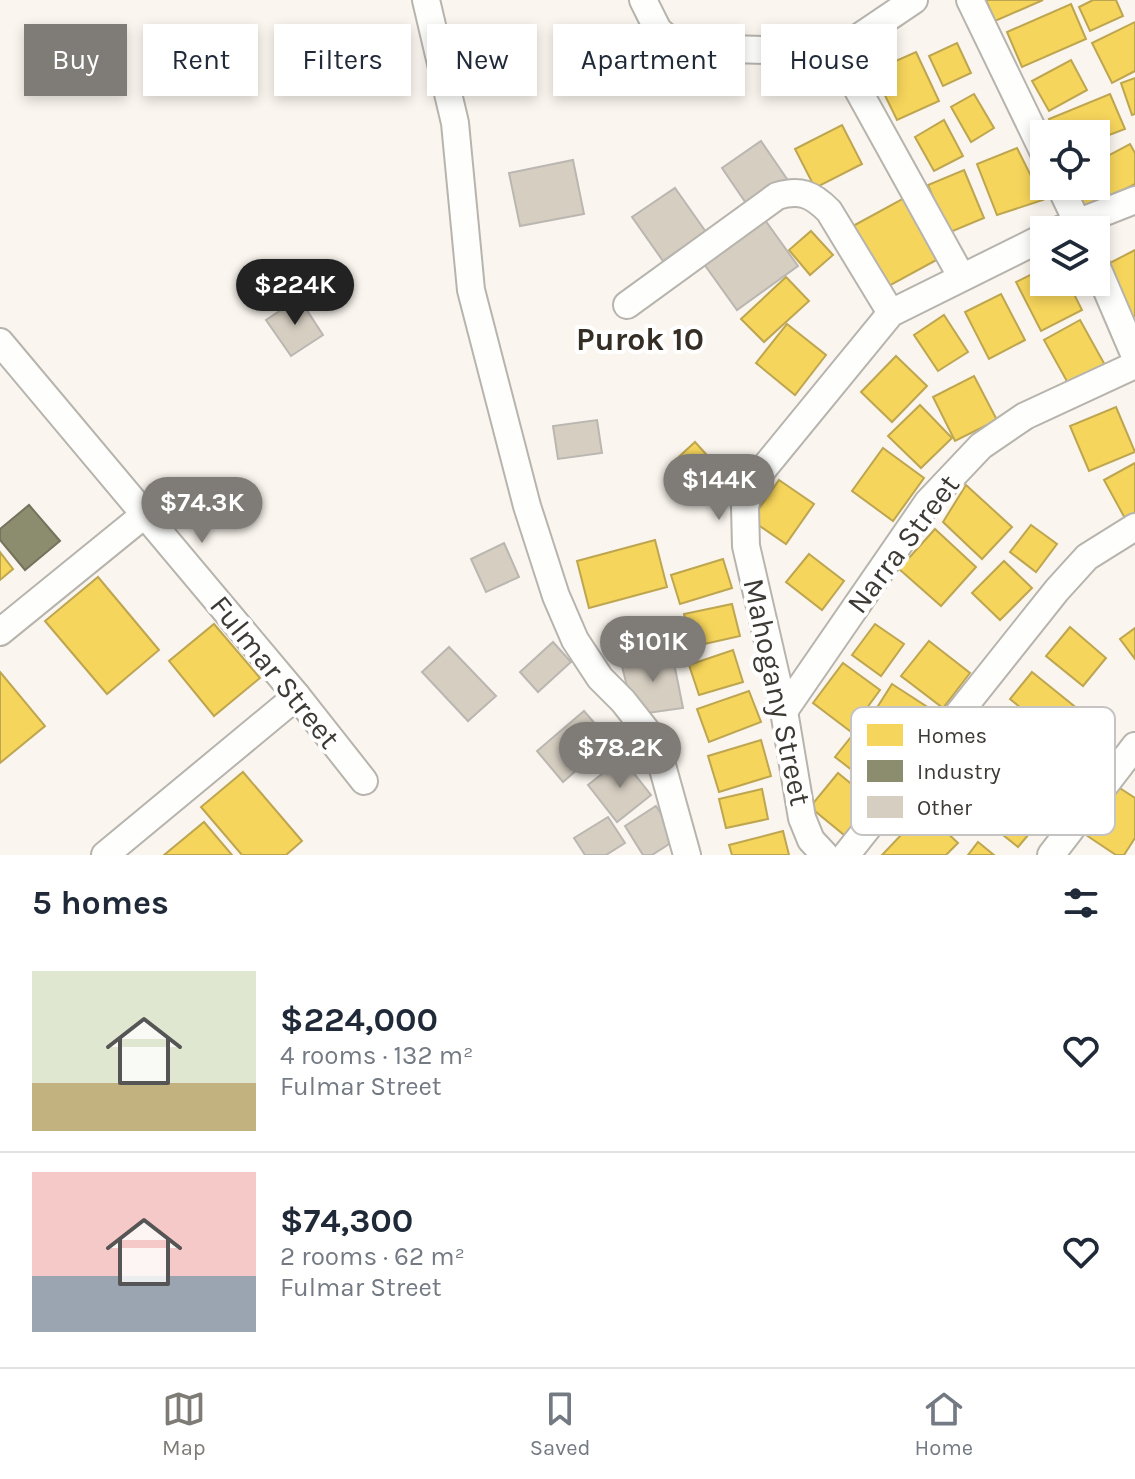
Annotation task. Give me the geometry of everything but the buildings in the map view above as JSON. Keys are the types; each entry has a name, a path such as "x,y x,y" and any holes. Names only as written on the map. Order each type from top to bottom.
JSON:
{"street":[{"path":"426,0 455,123 471,290 527,506 556,596 575,640 600,678 649,734 660,758 687,855"},
{"path":"643,0 658,30 674,44 695,48 761,50"},
{"path":"878,24 914,0"},
{"path":"970,0 1030,124"},
{"path":"861,96 961,276"},
{"path":"627,305 777,196 795,190 815,197 829,211 891,313"},
{"path":"1098,216 1135,200"},
{"name":"Mahogany Street","path":"825,855 811,840 802,818 784,711 746,546 745,507 751,484 891,313 1030,244"},
{"path":"1109,296 1135,356"},
{"name":"Fulmar Street","path":"0,342 297,696 364,781"},
{"name":"Narra Street","path":"784,711 928,502 981,446 1025,416 1135,365"},
{"path":"0,632 144,515"},
{"path":"964,707 1087,557 1135,527"},
{"path":"105,855 297,696"},
{"path":"1115,772 1135,746"},
{"path":"846,855 862,835"},
{"path":"1051,855 1066,835"}],"district":[{"name":"Purok 10","path":"640,339"}]}
